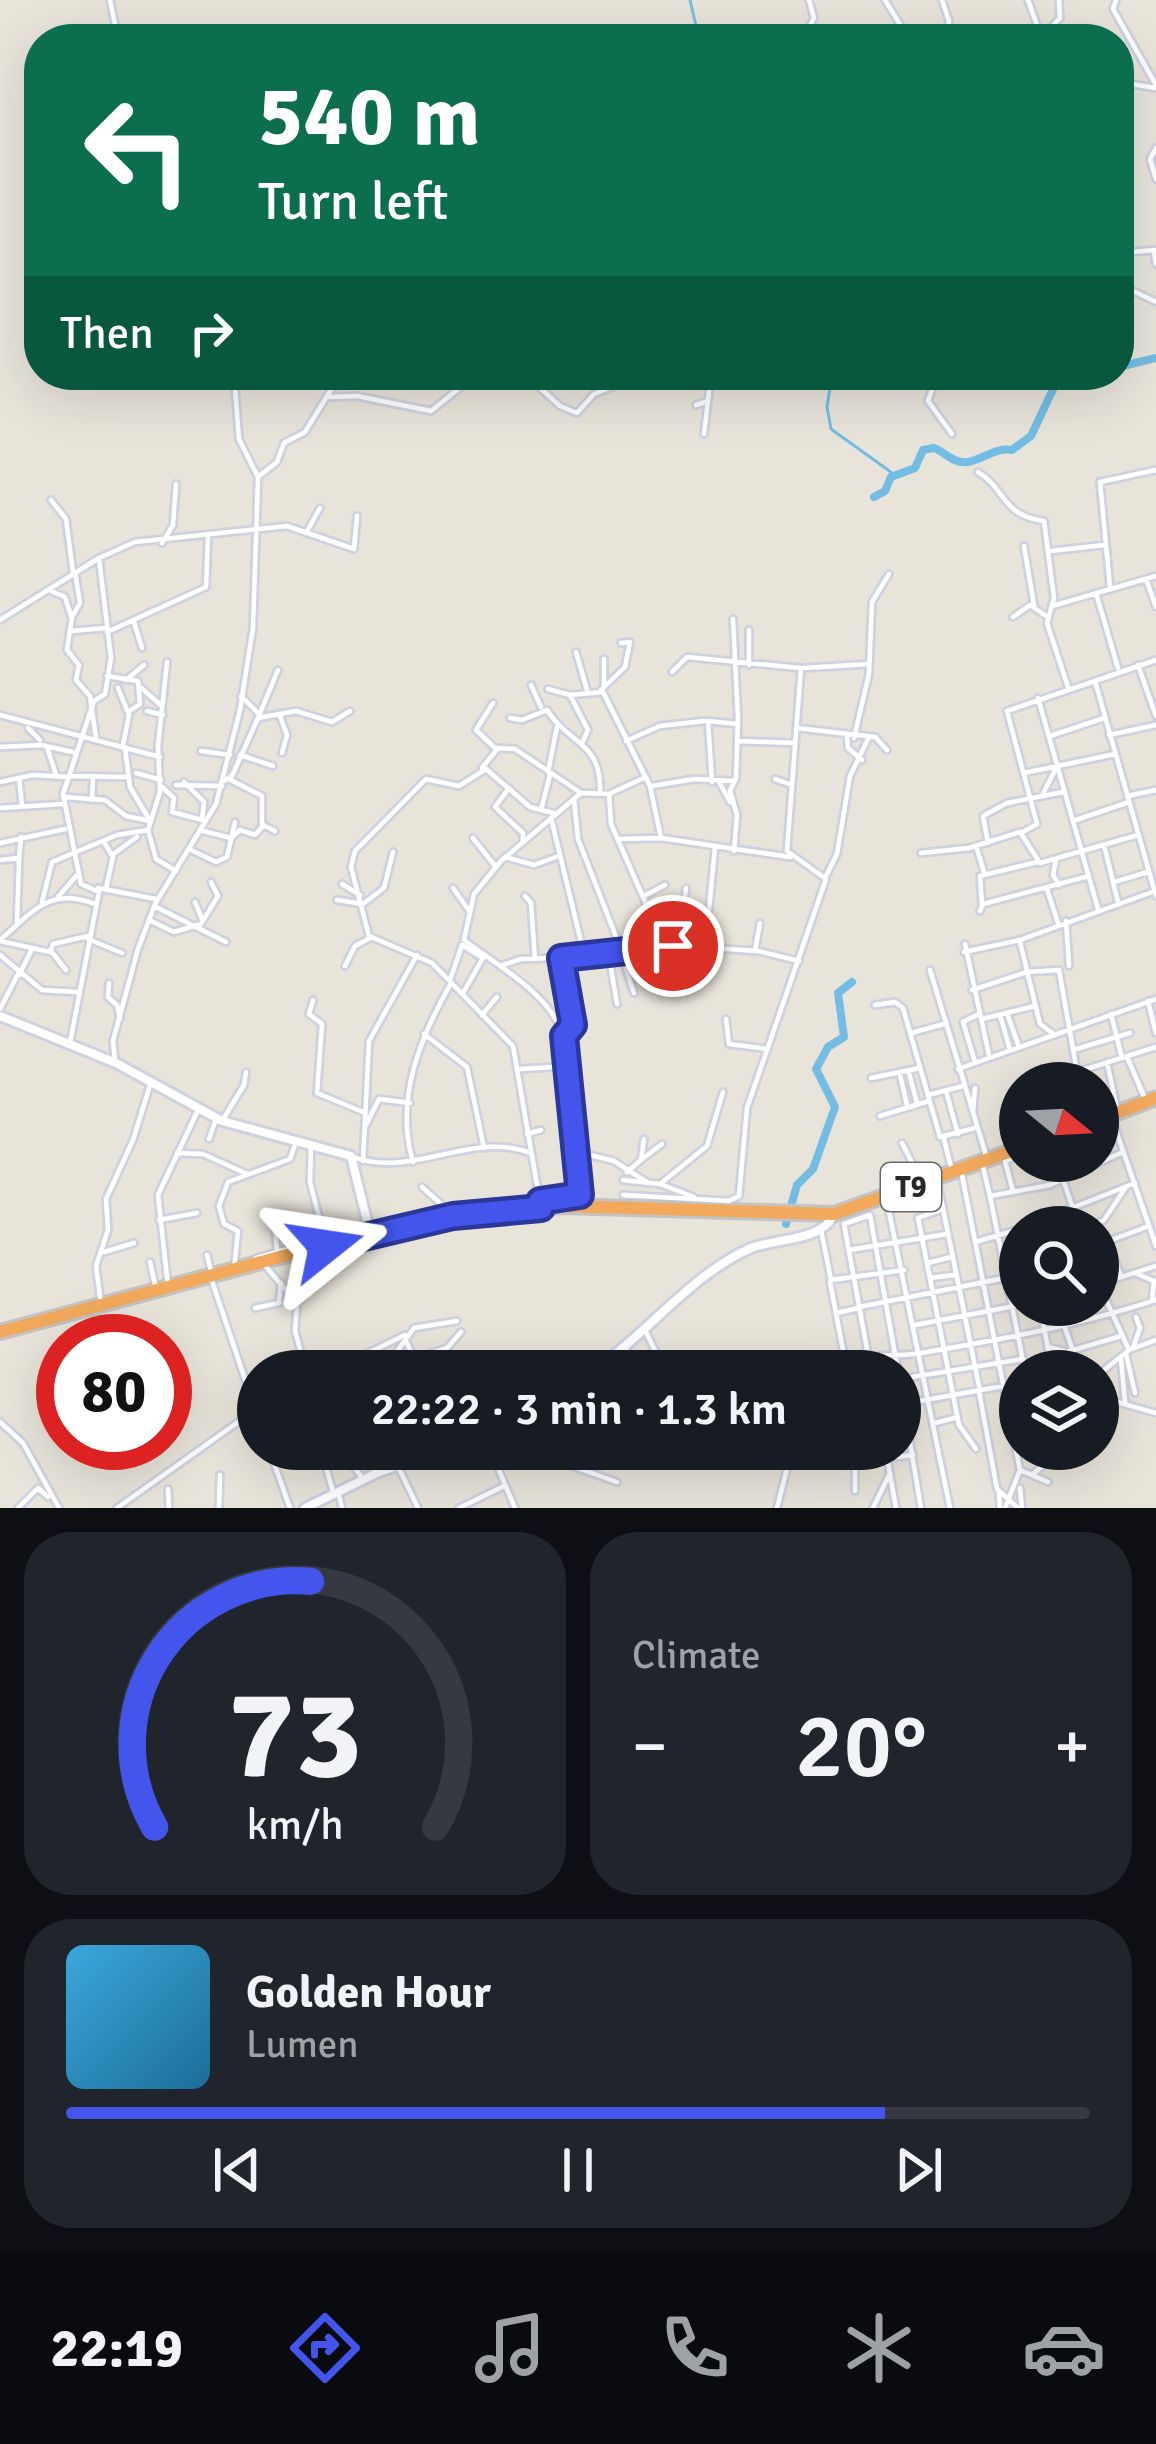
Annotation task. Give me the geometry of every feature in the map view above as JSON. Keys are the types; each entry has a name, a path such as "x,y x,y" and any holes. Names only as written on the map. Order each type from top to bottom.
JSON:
{"highway":[{"path":"1119,1112 1151,1100"},
{"name":"T9","path":"0,1331 325,1242 453,1216 540,1204 623,1201 779,1215 834,1214 999,1157"}],"street":[{"path":"1134,47 1156,87"},
{"path":"1156,148 1150,159 1156,179"},
{"path":"1155,250 1156,264"},
{"path":"225,782 254,616 252,530 258,477 239,439 237,390"},
{"path":"258,477 277,462 284,443 305,432 332,390"},
{"path":"329,397 356,396 431,411 451,390"},
{"path":"542,390 577,413 604,390"},
{"path":"704,434 709,390"},
{"path":"932,390 928,401 952,434"},
{"path":"696,405 707,401"},
{"path":"1110,587 1100,482 1156,470"},
{"path":"978,472 1002,502 1028,518 1044,521 1052,607 1046,616"},
{"path":"162,543 173,525 176,484"},
{"path":"51,500 66,519 75,555 80,603 72,617 67,650 79,664 75,679 90,696 96,738"},
{"path":"306,533 320,508"},
{"path":"0,620 99,558 135,542 162,543 289,526 354,549 357,517"},
{"path":"70,631 81,634 134,622 206,587 208,538"},
{"path":"1024,545 1034,605 1046,616 1068,687"},
{"path":"1048,551 1104,545"},
{"path":"99,558 111,658 105,694 96,697 73,752 63,800 82,885 106,887 156,903 226,942"},
{"path":"862,760 848,748 869,664 873,598 889,574"},
{"path":"1052,607 1156,576"},
{"path":"1145,578 1156,608"},
{"path":"51,591 65,597 72,617"},
{"path":"1096,593 1119,671"},
{"path":"1013,617 1034,605"},
{"path":"733,620 738,724 734,851"},
{"path":"134,622 142,648"},
{"path":"749,630 749,665"},
{"path":"548,689 570,695 603,688 624,668 630,642 619,640"},
{"path":"576,652 586,690"},
{"path":"672,672 687,657 733,666 869,664"},
{"path":"604,659 603,688 650,786 661,838"},
{"path":"921,853 976,846 1036,826 1006,711 1156,660"},
{"path":"167,662 160,784 148,830 156,859 176,871"},
{"path":"126,680 144,665"},
{"path":"1138,665 1156,716"},
{"path":"790,857 801,668"},
{"path":"116,1063 112,1041 156,903 191,850 259,716 273,698 278,670"},
{"path":"107,676 138,681 140,704 128,712"},
{"path":"990,1057 964,948 1020,940 1118,902 1155,894 1095,681"},
{"path":"531,686 557,727 584,741 596,761 599,793"},
{"path":"140,687 163,711"},
{"path":"118,688 128,712 124,748 128,777 137,806 150,821"},
{"path":"241,695 259,716 296,711 332,722 350,711"},
{"path":"570,695 589,731 584,741"},
{"path":"1038,698 1085,850 1098,909"},
{"path":"493,703 476,730 496,749 515,749 581,793 609,794 646,777"},
{"path":"510,718 525,719 542,709"},
{"path":"146,711 163,711"},
{"path":"0,715 160,757"},
{"path":"280,716 287,735 282,753"},
{"path":"1050,736 1104,718"},
{"path":"626,741 660,726 704,721"},
{"path":"733,803 721,794 716,782 709,721 738,724"},
{"path":"24,724 43,744"},
{"path":"1109,735 1156,725"},
{"path":"541,810 557,727"},
{"path":"38,728 56,777"},
{"path":"797,728 877,738 887,750"},
{"path":"578,1152 621,1166 623,1201 694,1197 729,1201 739,1196 743,1126 837,854 850,776 862,760 868,739"},
{"path":"737,741 795,743"},
{"path":"0,747 43,744 73,752"},
{"path":"372,937 351,867 355,851 426,779 459,786 496,749"},
{"path":"201,751 230,755"},
{"path":"1024,773 1114,754"},
{"path":"240,755 273,766"},
{"path":"482,768 554,816"},
{"path":"1042,796 1057,769"},
{"path":"136,773 160,784 173,797 172,812 206,819"},
{"path":"92,800 93,776"},
{"path":"0,782 128,777"},
{"path":"19,778 22,806"},
{"path":"775,779 792,785"},
{"path":"650,786 735,781"},
{"path":"184,782 205,802 213,835"},
{"path":"176,785 225,782 262,796 262,825 255,836 240,830 233,837"},
{"path":"509,788 495,807 523,833 523,843"},
{"path":"1073,821 1156,790"},
{"path":"988,843 980,818 1030,798 1065,792"},
{"path":"413,1162 410,1102 416,1047 450,982 477,888 505,857 581,793"},
{"path":"609,794 609,817 664,947"},
{"path":"574,799 578,838 634,993"},
{"path":"0,808 105,800 126,816 150,821"},
{"path":"554,816 557,856 585,958"},
{"path":"191,850 219,862 229,855 235,822"},
{"path":"262,825 275,831"},
{"path":"0,841 67,828"},
{"path":"56,830 71,842"},
{"path":"41,902 52,862 103,840 148,830"},
{"path":"201,830 233,837"},
{"path":"1023,832 1036,862"},
{"path":"129,833 150,842"},
{"path":"1090,876 981,908 979,878 1138,835"},
{"path":"17,924 21,837"},
{"path":"112,855 137,837"},
{"path":"472,838 496,866"},
{"path":"619,839 661,838 790,857 826,876"},
{"path":"103,840 112,855 106,887"},
{"path":"1104,845 1118,902"},
{"path":"976,846 986,875"},
{"path":"688,938 709,910 715,847"},
{"path":"337,900 363,904 384,888 393,852"},
{"path":"505,857 534,866 557,856"},
{"path":"0,860 19,858"},
{"path":"1056,860 1053,875 1059,885"},
{"path":"1114,882 1149,872"},
{"path":"58,897 68,879 79,875"},
{"path":"149,920 174,932 200,924 218,896 211,882"},
{"path":"342,884 360,895"},
{"path":"644,896 665,885"},
{"path":"70,1043 98,888"},
{"path":"453,888 470,912"},
{"path":"679,946 686,888"},
{"path":"1047,889 1062,922 1069,966"},
{"path":"525,896 530,900 535,959"},
{"path":"66,970 51,951 0,940 41,902 58,897 94,904"},
{"path":"195,902 200,924"},
{"path":"755,951 760,923"},
{"path":"344,967 359,941 372,937 417,955 450,982 510,1042 521,1070 527,1138 540,1204 580,1195 564,1036 553,1015 503,965 463,942"},
{"path":"51,951 53,944 88,938 122,952"},
{"path":"1020,940 1040,1024 1055,1034"},
{"path":"462,994 483,958 463,942"},
{"path":"503,965 679,946 755,951 800,961"},
{"path":"32,950 0,1012 116,1063 219,1120 358,1159 413,1162 484,1150 530,1153"},
{"path":"0,955 45,991 76,992"},
{"path":"370,1233 358,1159 369,1041 417,955"},
{"path":"609,956 616,1004"},
{"path":"561,958 573,1025 564,1036"},
{"path":"930,970 985,1161 999,1237 975,1242"},
{"path":"972,990 1027,972 1060,970 1075,1062"},
{"path":"109,983 108,995 120,1018"},
{"path":"482,1015 497,998"},
{"path":"313,1000 309,1014 322,1022 317,1093 363,1112"},
{"path":"958,1069 1152,1000 1156,1033"},
{"path":"875,1005 900,1004 957,1170 999,1373"},
{"path":"975,1062 963,1022 1034,1006"},
{"path":"1003,1013 1018,1047"},
{"path":"1003,1013 1010,1050"},
{"path":"1111,1014 1125,1057 1151,1100"},
{"path":"726,1019 729,1044 768,1049"},
{"path":"911,1034 944,1024"},
{"path":"424,1034 467,1067 484,1150"},
{"path":"1073,1050 1130,1034"},
{"path":"1107,1062 1154,1047 1156,1060"},
{"path":"521,1070 568,1066"},
{"path":"871,1078 920,1068"},
{"path":"908,1071 917,1102"},
{"path":"209,1138 244,1085 246,1072"},
{"path":"899,1073 907,1105"},
{"path":"101,1304 99,1256 108,1230 107,1192 133,1140 151,1082"},
{"path":"880,1116 963,1086"},
{"path":"972,1118 975,1088"},
{"path":"946,1090 958,1134"},
{"path":"657,1185 707,1146 723,1092"},
{"path":"364,1126 380,1099 410,1102"},
{"path":"162,1287 160,1187 198,1111"},
{"path":"944,1139 975,1128"},
{"path":"520,1149 541,1130"},
{"path":"641,1160 644,1139"},
{"path":"234,1269 238,1231 224,1224 219,1206 230,1180 290,1160 296,1142"},
{"path":"1119,1142 1156,1246"},
{"path":"625,1176 662,1144"},
{"path":"902,1144 921,1184"},
{"path":"300,1350 295,1331 297,1303 256,1263 277,1249 325,1242 310,1182 310,1145"},
{"path":"1119,1153 1123,1152"},
{"path":"177,1153 203,1154 247,1174"},
{"path":"625,1176 694,1197"},
{"path":"937,1178 1003,1508"},
{"path":"1010,1182 1013,1192"},
{"path":"990,1196 1054,1182"},
{"path":"1080,1206 1135,1183"},
{"path":"422,1187 453,1216"},
{"path":"1115,1206 1127,1187"},
{"path":"886,1197 920,1350"},
{"path":"943,1209 918,1215 958,1417 976,1449"},
{"path":"159,1220 197,1213"},
{"path":"273,1213 277,1249"},
{"path":"626,1349 736,1256 821,1230 834,1214"},
{"path":"867,1350 844,1224 870,1215 894,1350"},
{"path":"1119,1238 1149,1226"},
{"path":"821,1230 843,1350"},
{"path":"849,1250 947,1234"},
{"path":"99,1256 134,1243"},
{"path":"208,1255 237,1352"},
{"path":"928,1263 952,1257"},
{"path":"150,1262 162,1287"},
{"path":"1119,1271 1121,1276 1156,1268"},
{"path":"1143,1276 1156,1268"},
{"path":"829,1279 904,1270"},
{"path":"1119,1313 1154,1300 1155,1282 1135,1273"},
{"path":"930,1278 955,1275"},
{"path":"835,1313 999,1280"},
{"path":"255,1308 279,1304 281,1283"},
{"path":"915,1325 999,1311"},
{"path":"1125,1402 1127,1353 1140,1328 1136,1317"},
{"path":"374,1350 409,1332 457,1321"},
{"path":"1016,1326 1021,1350"},
{"path":"1044,1326 1048,1350"},
{"path":"950,1508 921,1353 1059,1326"},
{"path":"1064,1326 1072,1350"},
{"path":"1116,1326 1135,1393"},
{"path":"399,1350 409,1332"},
{"path":"442,1350 461,1332"},
{"path":"646,1332 655,1350"},
{"path":"1048,1347 1072,1350 1120,1336"},
{"path":"1119,1359 1156,1340"},
{"path":"406,1341 412,1350"},
{"path":"921,1377 997,1363"},
{"path":"921,1401 999,1388"},
{"path":"1119,1401 1156,1413"},
{"path":"934,1423 958,1417"},
{"path":"0,1422 23,1443 56,1505"},
{"path":"117,1508 237,1427"},
{"path":"276,1470 290,1508"},
{"path":"329,1470 342,1508"},
{"path":"356,1470 363,1479"},
{"path":"305,1508 388,1470"},
{"path":"399,1470 418,1508"},
{"path":"498,1470 515,1508"},
{"path":"581,1470 617,1482"},
{"path":"777,1508 787,1470"},
{"path":"855,1491 856,1470"},
{"path":"889,1470 892,1508"},
{"path":"915,1470 921,1508"},
{"path":"1012,1497 1020,1470 1046,1481 1044,1470"},
{"path":"1003,1508 1037,1470"},
{"path":"873,1508 890,1473"},
{"path":"219,1508 220,1475"},
{"path":"459,1508 504,1486"},
{"path":"18,1508 38,1488 56,1505"},
{"path":"1020,1488 1020,1508"},
{"path":"168,1489 169,1508"},
{"path":"999,1492 1012,1497 1020,1508"}],"waterway":[{"path":"690,0 696,24"},
{"path":"1134,363 1156,358"},
{"path":"830,390 831,429 895,475"},
{"path":"874,497 885,491 891,477 915,468 923,450 934,448 963,462 1012,450 1031,436 1053,390"},
{"path":"786,1224 797,1185 813,1169 835,1107 816,1069 828,1047 844,1037 838,993 852,982"}],"route":[{"path":"326,1246 453,1216 541,1208 540,1201 580,1195 564,1036 573,1025 561,958 673,946"}]}
